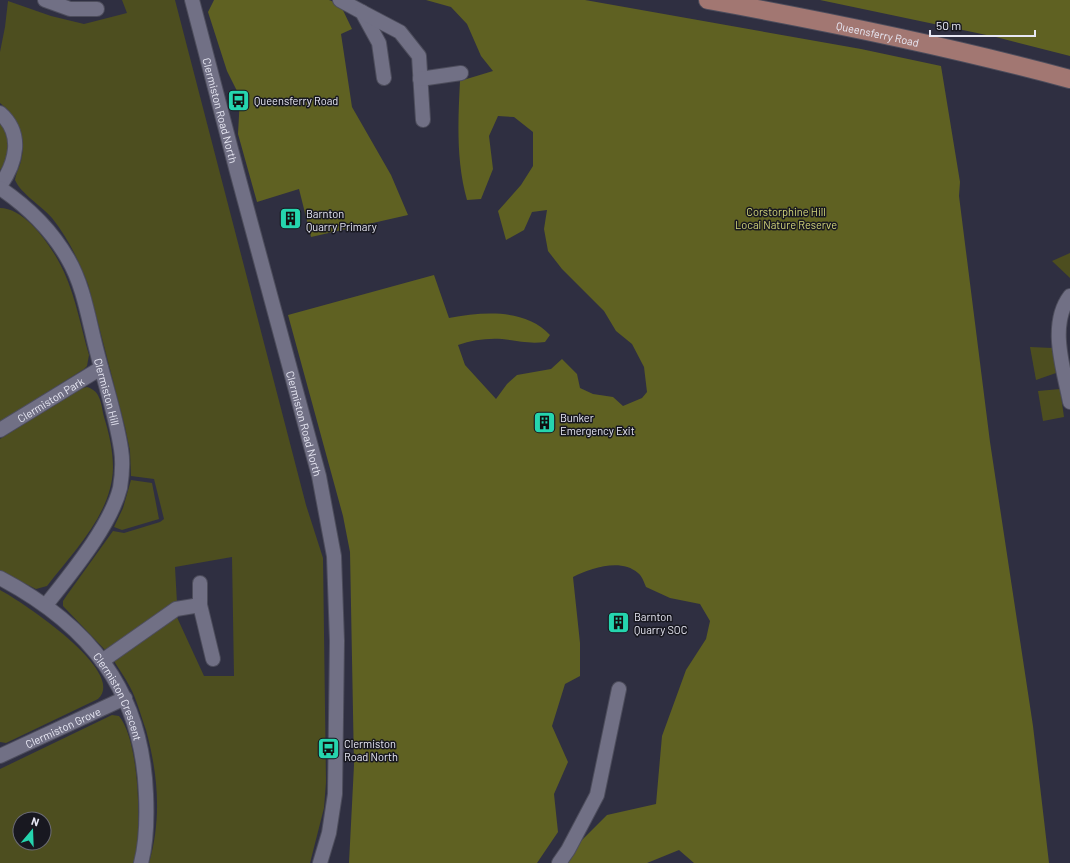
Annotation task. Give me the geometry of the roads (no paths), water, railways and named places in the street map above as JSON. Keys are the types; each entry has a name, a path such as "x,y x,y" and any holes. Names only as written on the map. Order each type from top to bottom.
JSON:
{"main road":[{"name":"Queensferry Road","path":"708,0 883,33 1070,79"}],"street":[{"path":"45,0 70,9 97,9"},
{"name":"Clermiston Road North","path":"192,0 319,476 334,556 337,642 335,794 329,833 320,863"},
{"name":"Clermiston Road North","path":"196,16 198,0"},
{"path":"340,0 400,32 418,56 423,120"},
{"path":"362,12 379,43 384,78"},
{"path":"420,79 461,73"},
{"path":"0,113 6,118 13,131 16,146 12,167 0,187"},
{"name":"Clermiston Hill","path":"0,187 32,212 51,233 69,260 79,285 121,449 122,477 111,513 104,526 46,605"},
{"path":"1070,296 1061,313 1058,325 1062,362 1070,402"},
{"name":"Clermiston Park","path":"0,430 101,368"},
{"name":"Clermiston Crescent","path":"0,578 46,605 65,620 102,660 125,698 139,736 146,781 147,816 144,853 141,863"},
{"path":"200,583 200,605 213,659"},
{"path":"102,660 176,609 200,605"},
{"path":"559,863 568,850 597,795 619,688"},
{"name":"Clermiston Grove","path":"0,756 125,698"}],"place":[{"name":"Queensferry Road","path":"238,100"},
{"name":"Barnton Quarry Primary","path":"291,219"},
{"name":"Bunker Emergency Exit","path":"544,423"},
{"name":"Barnton Quarry SOC","path":"618,622"},
{"name":"Clermiston Road North","path":"328,749"}],"park label":[{"name":"Corstorphine Hill Local Nature Reserve","path":"786,217"}]}
